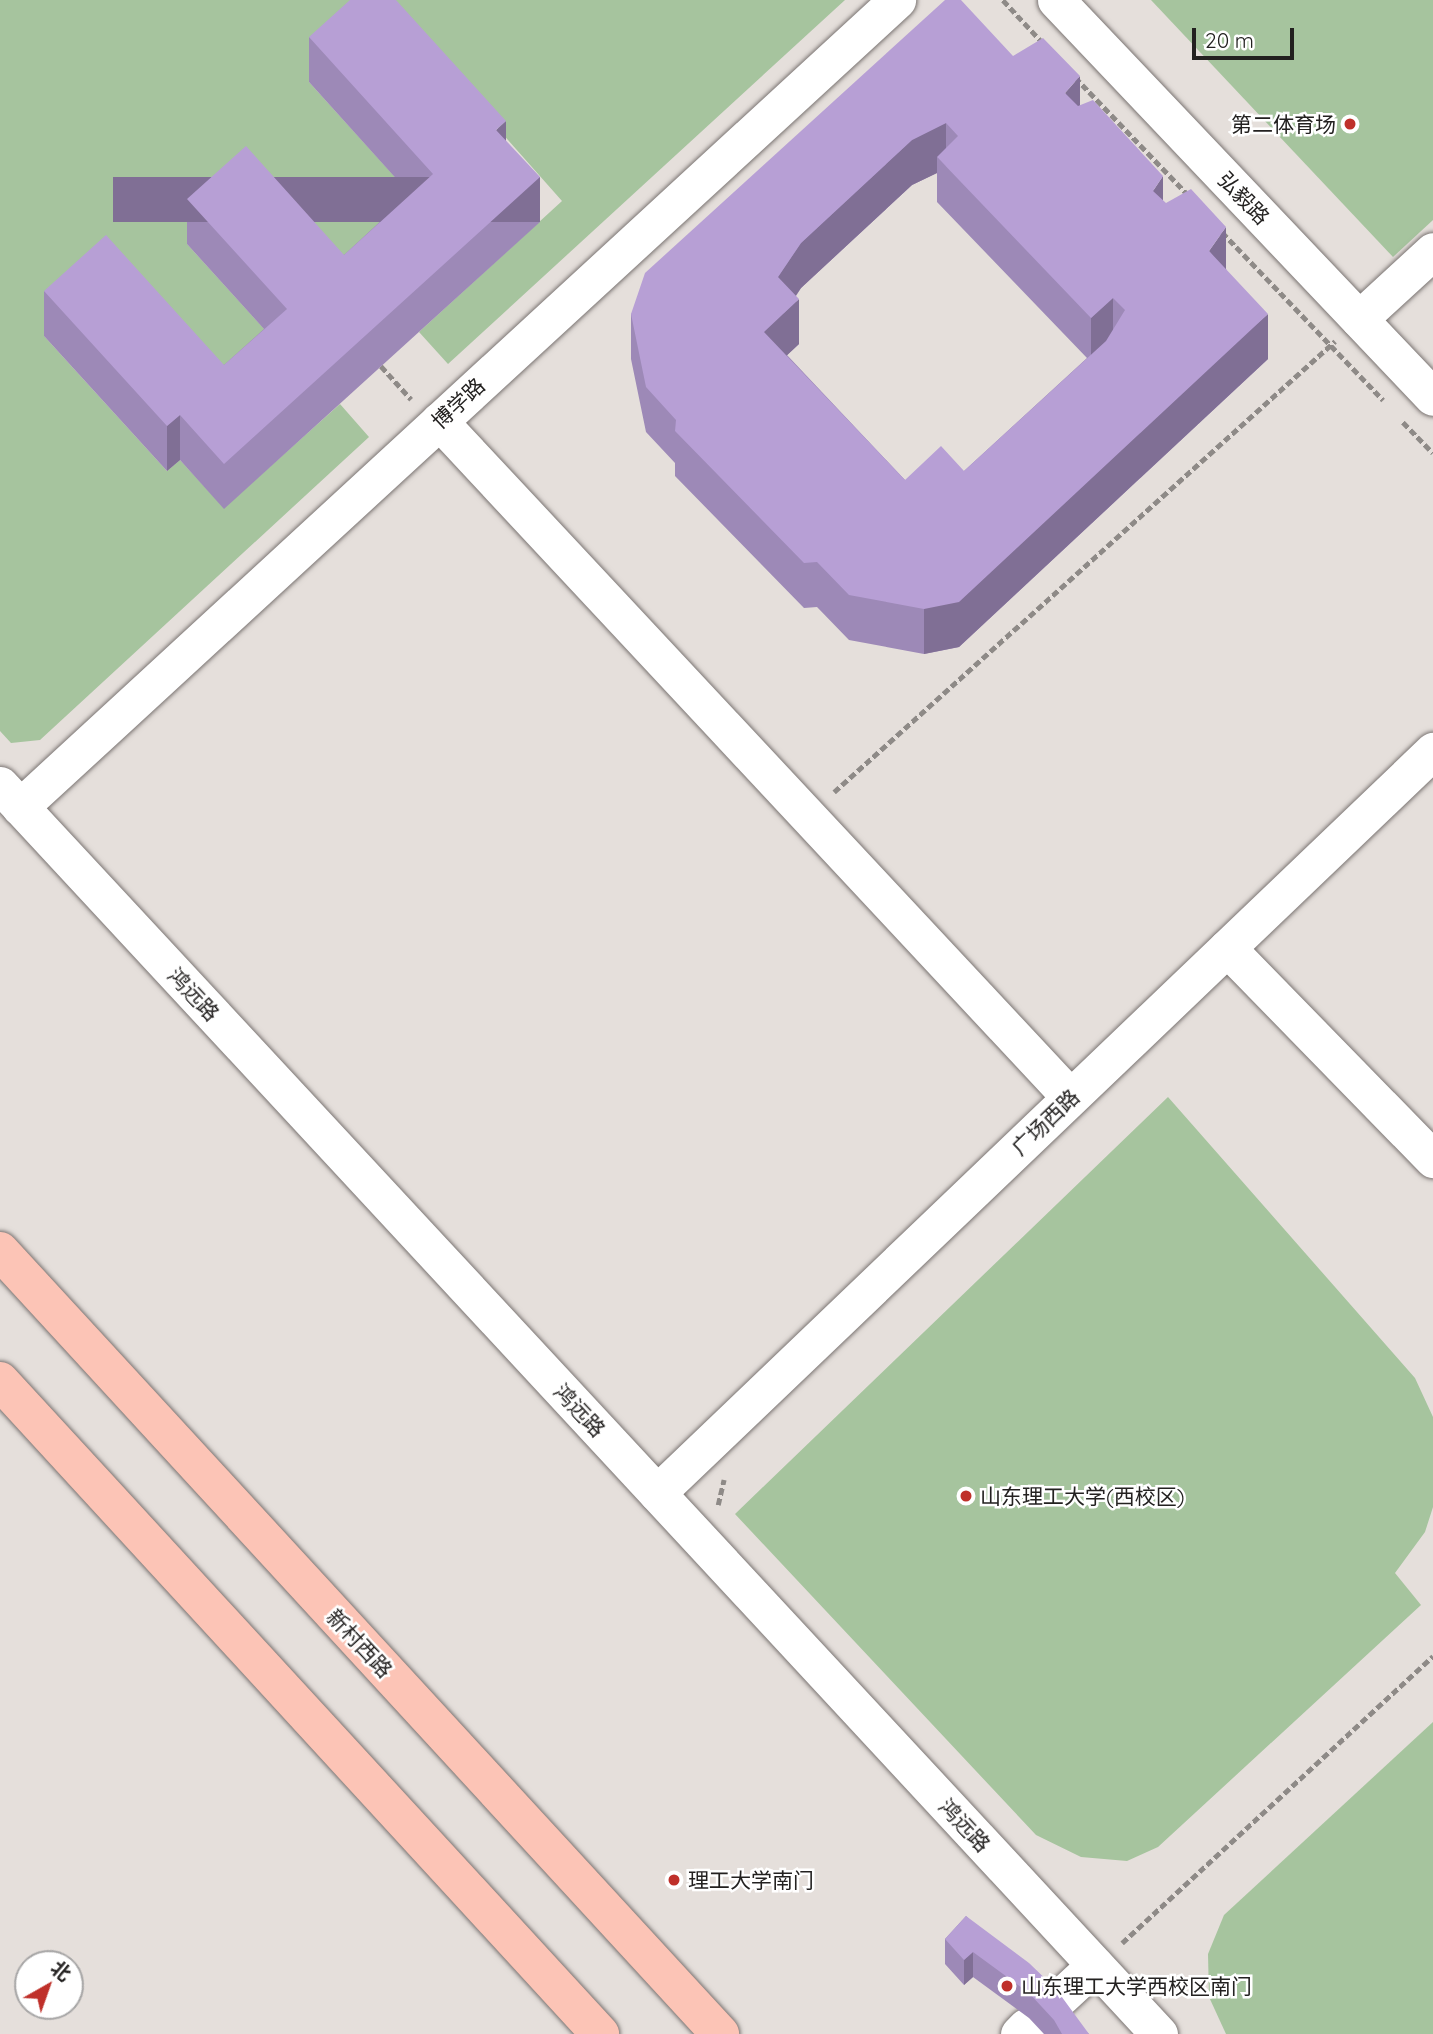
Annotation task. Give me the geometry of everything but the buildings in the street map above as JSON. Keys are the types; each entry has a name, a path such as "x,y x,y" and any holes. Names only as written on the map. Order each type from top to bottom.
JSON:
{"main road":[{"name":"新村西路","path":"0,1251 720,2034"},
{"path":"0,1381 600,2034"}],"street":[{"name":"博学路","path":"10,796 429,414 897,0"},
{"name":"弘毅路","path":"1056,0 1433,397"},
{"path":"1359,319 1433,251"},
{"path":"429,414 821,798 1070,1097"},
{"name":"广场西路","path":"657,1493 1433,751"},
{"name":"鸿远路","path":"10,796 657,1493 1112,1951 1159,2034"},
{"path":"1227,948 1433,1159"},
{"path":"1053,2004 1112,1951"}],"path":[{"path":"1003,0 1051,51"},
{"path":"1070,71 1195,203"},
{"path":"1214,223 1386,404"},
{"path":"821,798 1359,319"},
{"path":"381,366 429,414"},
{"path":"1395,414 1433,453"},
{"path":"821,798 842,804"},
{"path":"719,1511 722,1481 732,1472"},
{"path":"1112,1951 1433,1656"}],"green space":[{"path":"0,0 845,0 448,364 419,332 562,201 391,8 309,82 433,219 344,300 187,244 287,354 224,410 44,336 167,471 180,460 224,508 340,404 369,437 40,740 11,743 0,731"},
{"name":"第二体育场","path":"1151,0 1433,0 1433,220 1393,257"},
{"path":"1168,1097 1415,1378 1433,1417 1433,1507 1425,1532 1395,1573 1421,1605 1158,1847 1127,1861 1081,1857 1036,1835 735,1514"},
{"path":"1433,1722 1433,2034 1226,2034 1209,1997 1208,1954 1224,1915"}],"place":[{"name":"第二体育场","path":"1350,124"},
{"name":"山东理工大学(西校区)","path":"966,1496"},
{"name":"理工大学南门","path":"674,1880"},
{"name":"山东理工大学西校区南门","path":"1007,1986"}]}
